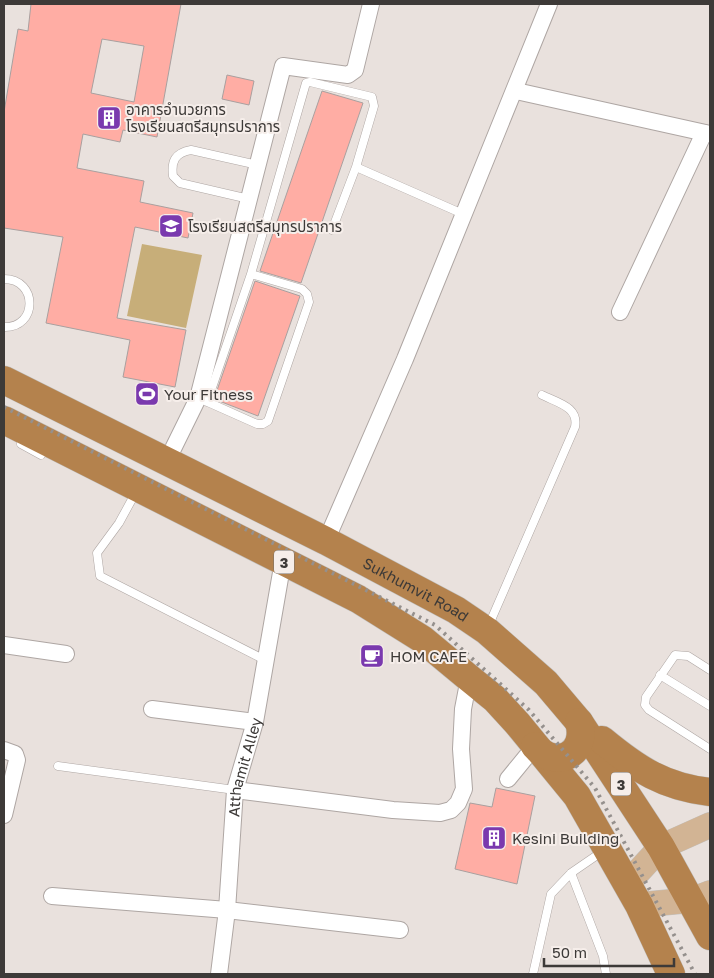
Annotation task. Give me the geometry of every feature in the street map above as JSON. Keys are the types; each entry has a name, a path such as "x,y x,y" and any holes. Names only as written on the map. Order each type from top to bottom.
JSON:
{"highway":[{"name":"Sukhumvit Road","path":"4,380 166,463 326,541 456,610 487,630 546,684 579,722 661,847 701,896 710,936"},
{"name":"3","path":"8,429 138,488 283,561 393,619 422,639 494,699 577,796 633,894 671,974"},
{"path":"535,746 548,757 565,757 572,753 581,738 579,722"},
{"path":"579,722 632,764 660,780 688,789 710,792"}],"main road":[{"path":"701,896 633,894 661,847 710,825"}],"street":[{"path":"166,463 202,400 283,66 348,75 355,70 371,4"},
{"path":"326,541 416,333 463,214 516,91 549,4"},
{"path":"516,91 707,133 620,312"},
{"name":"Atthamit Alley","path":"219,974 227,910 235,790 255,722 283,561"},
{"path":"4,645 66,654"},
{"path":"235,790 440,814 450,810 458,803 464,789 460,749 463,709 469,678"},
{"path":"152,709 255,722"},
{"path":"508,779 535,746"},
{"path":"4,750 14,754 17,760 4,815"},
{"path":"52,896 227,910 400,930"}],"lane":[{"path":"251,274 302,289 307,294 308,302 268,420 263,424 257,424 202,400 251,274 306,83 310,82 372,97 374,106 356,167 332,230"},
{"path":"249,200 180,183 173,176 172,166 175,157 180,152 191,150 258,166"},
{"path":"356,167 463,214"},
{"path":"4,279 17,281 23,286 30,299 27,315 22,321 15,326 4,327"},
{"path":"487,630 575,427 577,418 573,410 542,395"},
{"path":"8,429 41,455"},
{"path":"138,488 119,524 97,554 100,576 265,660"},
{"path":"710,670 688,656 680,654 671,658 646,697 645,705 649,710 710,749"},
{"path":"660,675 710,706"},
{"path":"58,766 235,790"},
{"path":"533,974 551,894 571,873 608,848"},
{"path":"571,873 603,956 606,974"}],"shaded area":[{"path":"142,244 202,255 186,328 127,316"}],"building":[{"path":"31,4 181,4 157,137 123,130 120,142 83,134 77,168 144,181 140,202 193,213 188,238 135,227 117,318 186,330 175,387 123,377 130,340 46,323 63,237 4,228 4,112 18,29 28,31","holes":["102,39 144,46 134,102 91,93"]},
{"path":"227,75 254,81 249,105 222,99"},
{"path":"322,91 363,103 301,283 260,271"},
{"path":"255,281 300,296 258,416 214,399"},
{"name":"Kesini Building","path":"496,788 535,796 517,884 455,869 470,803 492,807"}],"railway":[{"path":"4,407 435,625 529,710 595,788 695,974"}],"place":[{"name":"อาคารอำนวยการ โรงเรียนสตรีสมุทรปราการ","path":"109,118"},
{"name":"โรงเรียนสตรีสมุทรปราการ","path":"171,226"},
{"name":"Your Fitness","path":"147,394"},
{"name":"HOM CAFE","path":"372,656"},
{"name":"Kesini Building","path":"494,838"}]}
